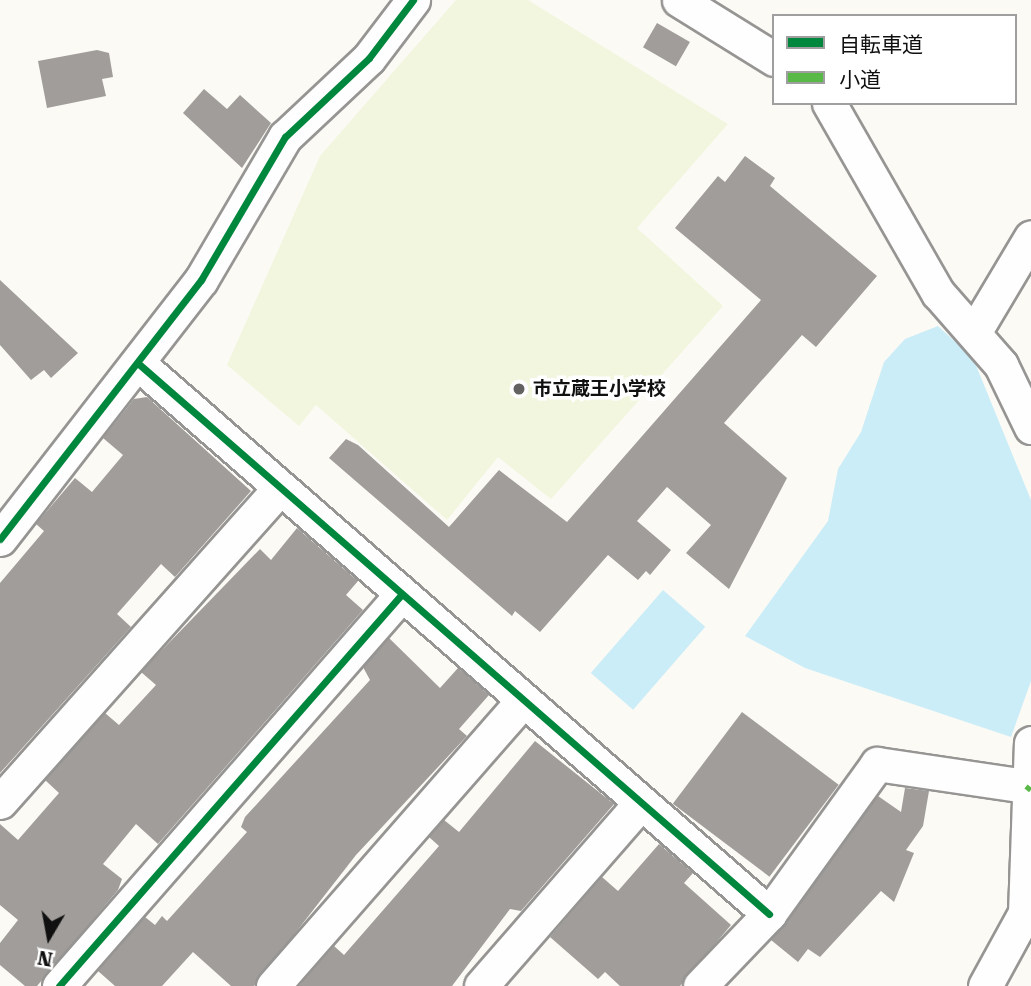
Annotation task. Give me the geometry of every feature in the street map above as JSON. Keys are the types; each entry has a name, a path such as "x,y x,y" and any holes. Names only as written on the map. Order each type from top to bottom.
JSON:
{"street":[{"path":"0,539 140,365 201,280 285,136 369,58 413,0"},
{"path":"679,0 772,58"},
{"path":"830,105 938,293 975,331 1001,365 1031,427"},
{"path":"975,331 1031,237"},
{"path":"140,365 639,805 769,914"},
{"path":"0,802 280,488"},
{"path":"59,986 401,595"},
{"path":"273,986 522,702"},
{"path":"985,986 1025,913 1030,869 1026,786 1031,743"},
{"path":"700,986 769,914 877,764 1026,786"},
{"path":"481,986 639,805"}],"green space":[{"path":"456,0 528,0 728,124 637,228 723,306 551,499 498,457 447,520 316,405 299,426 227,365 320,156"}],"water":[{"path":"938,326 973,358 1031,500 1031,681 1011,737 805,668 745,636 828,521 838,469 861,432 884,362 905,339"},
{"path":"663,590 705,627 633,710 591,673"}],"building":[{"path":"657,23 690,42 676,66 643,47"},
{"path":"97,50 109,53 113,77 102,79 106,96 47,108 38,61"},
{"path":"204,89 227,109 240,95 271,123 242,168 183,113"},
{"path":"745,156 775,178 770,186 877,276 816,347 802,335 724,423 787,478 729,589 686,553 711,525 667,487 637,521 671,550 650,575 646,571 638,580 608,555 540,632 515,611 512,616 329,458 346,439 358,445 449,527 499,470 567,522 761,300 675,228 718,176 725,182"},
{"path":"0,280 78,353 51,378 44,370 31,380 0,345"},
{"path":"147,397 251,491 175,577 161,564 117,614 131,627 0,773 0,583 44,531 36,524 75,478 92,492 123,455 103,438 134,399"},
{"path":"297,528 358,581 346,595 363,610 158,844 136,824 103,864 122,879 118,890 37,986 25,986 0,965 0,943 18,920 0,905 0,824 18,840 59,793 45,780 105,713 119,725 156,685 141,672 260,549 271,560"},
{"path":"389,638 440,688 458,668 489,695 459,729 467,736 356,855 254,986 231,986 193,952 162,986 115,986 98,971 145,917 155,925 162,916 167,921 247,832 241,827 245,817 370,680 363,667"},
{"path":"742,712 839,785 769,877 673,804"},
{"path":"535,741 614,804 521,911 510,909 452,986 299,986 334,946 344,955 439,846 429,837 444,820 459,832"},
{"path":"905,788 929,791 923,826 906,850 914,853 894,902 881,891 820,957 808,949 798,962 771,940 878,796 901,812"},
{"path":"659,844 693,873 684,883 731,925 680,986 620,986 605,972 598,979 550,937 602,877 618,891"}],"marked path":[{"path":"1026,786 1031,790"}],"cycle path":[{"path":"0,539 201,280 285,137 369,58 413,0"},
{"path":"140,365 769,914"},
{"path":"59,986 401,595"}],"place":[{"name":"市立蔵王小学校","path":"519,389"}]}
